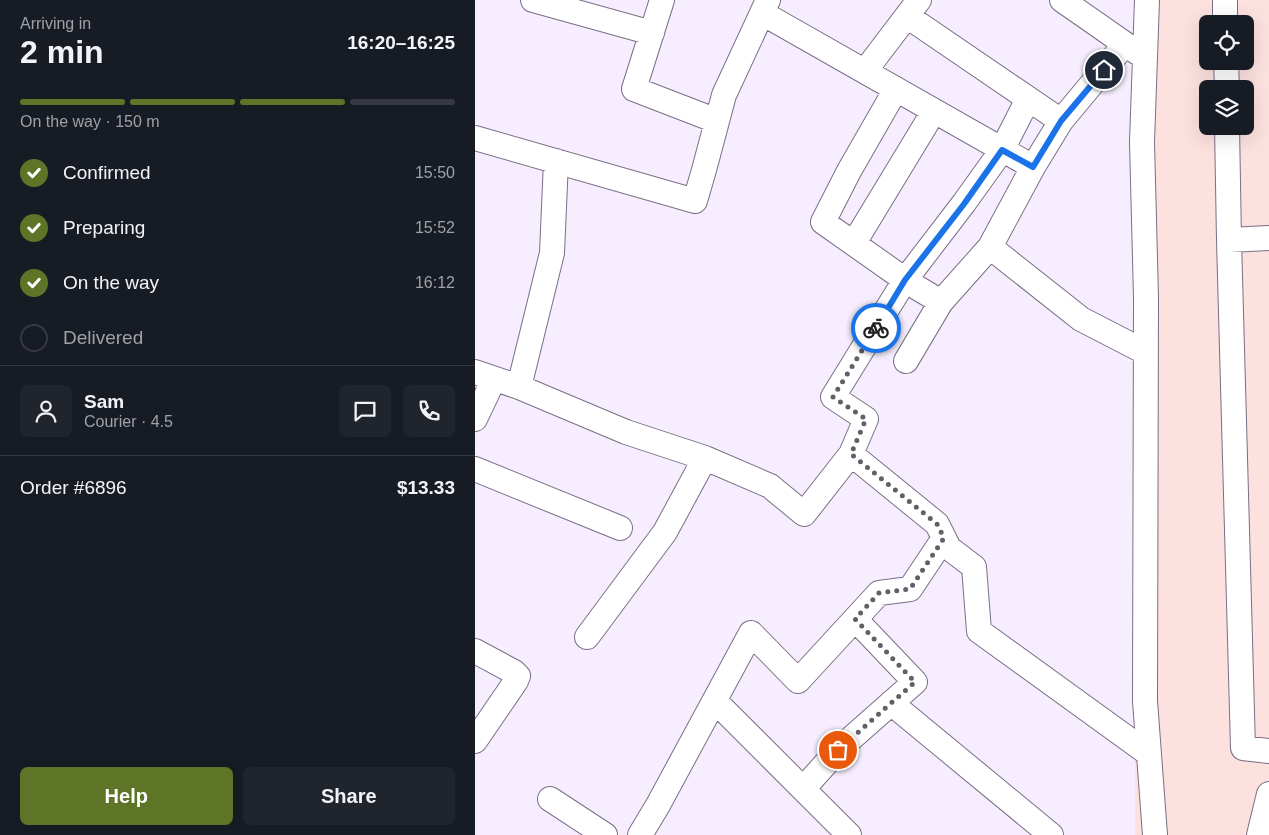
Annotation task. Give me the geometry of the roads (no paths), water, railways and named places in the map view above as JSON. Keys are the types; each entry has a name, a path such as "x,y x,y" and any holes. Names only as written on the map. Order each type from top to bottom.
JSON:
{"street":[{"path":"533,0 652,33"},
{"path":"662,0 635,89 717,120"},
{"path":"1062,0 1145,58"},
{"path":"1147,0 1142,142 1145,288 1145,701 1155,835"},
{"path":"1225,0 1225,15"},
{"path":"475,138 695,201 724,95 765,6 865,71 1033,167"},
{"path":"865,71 913,8 1028,99 1061,121"},
{"path":"906,362 941,302 990,248 1033,167 1061,121 1125,44"},
{"path":"896,89 849,171 823,222 905,280 941,302"},
{"path":"475,419 485,376 519,387 626,432 705,458 770,486 804,514 851,454 866,419 833,397 905,280 964,204 1002,150 1028,99"},
{"path":"854,243 934,111"},
{"path":"1227,135 1243,748 1269,751"},
{"path":"519,387 552,253 556,162"},
{"path":"1229,240 1269,238"},
{"path":"990,248 1081,319 1145,352"},
{"path":"851,454 937,524 949,548 974,567 979,631 1149,754"},
{"path":"587,637 665,532 705,458"},
{"path":"475,469 620,528"},
{"path":"640,835 751,633 798,681 879,593 910,589 944,538"},
{"path":"803,789 838,750 915,682 855,619"},
{"path":"475,651 518,676 475,741"},
{"path":"715,700 849,835"},
{"path":"891,703 1051,835"},
{"path":"1259,835 1269,794"},
{"path":"550,799 605,835"}]}
